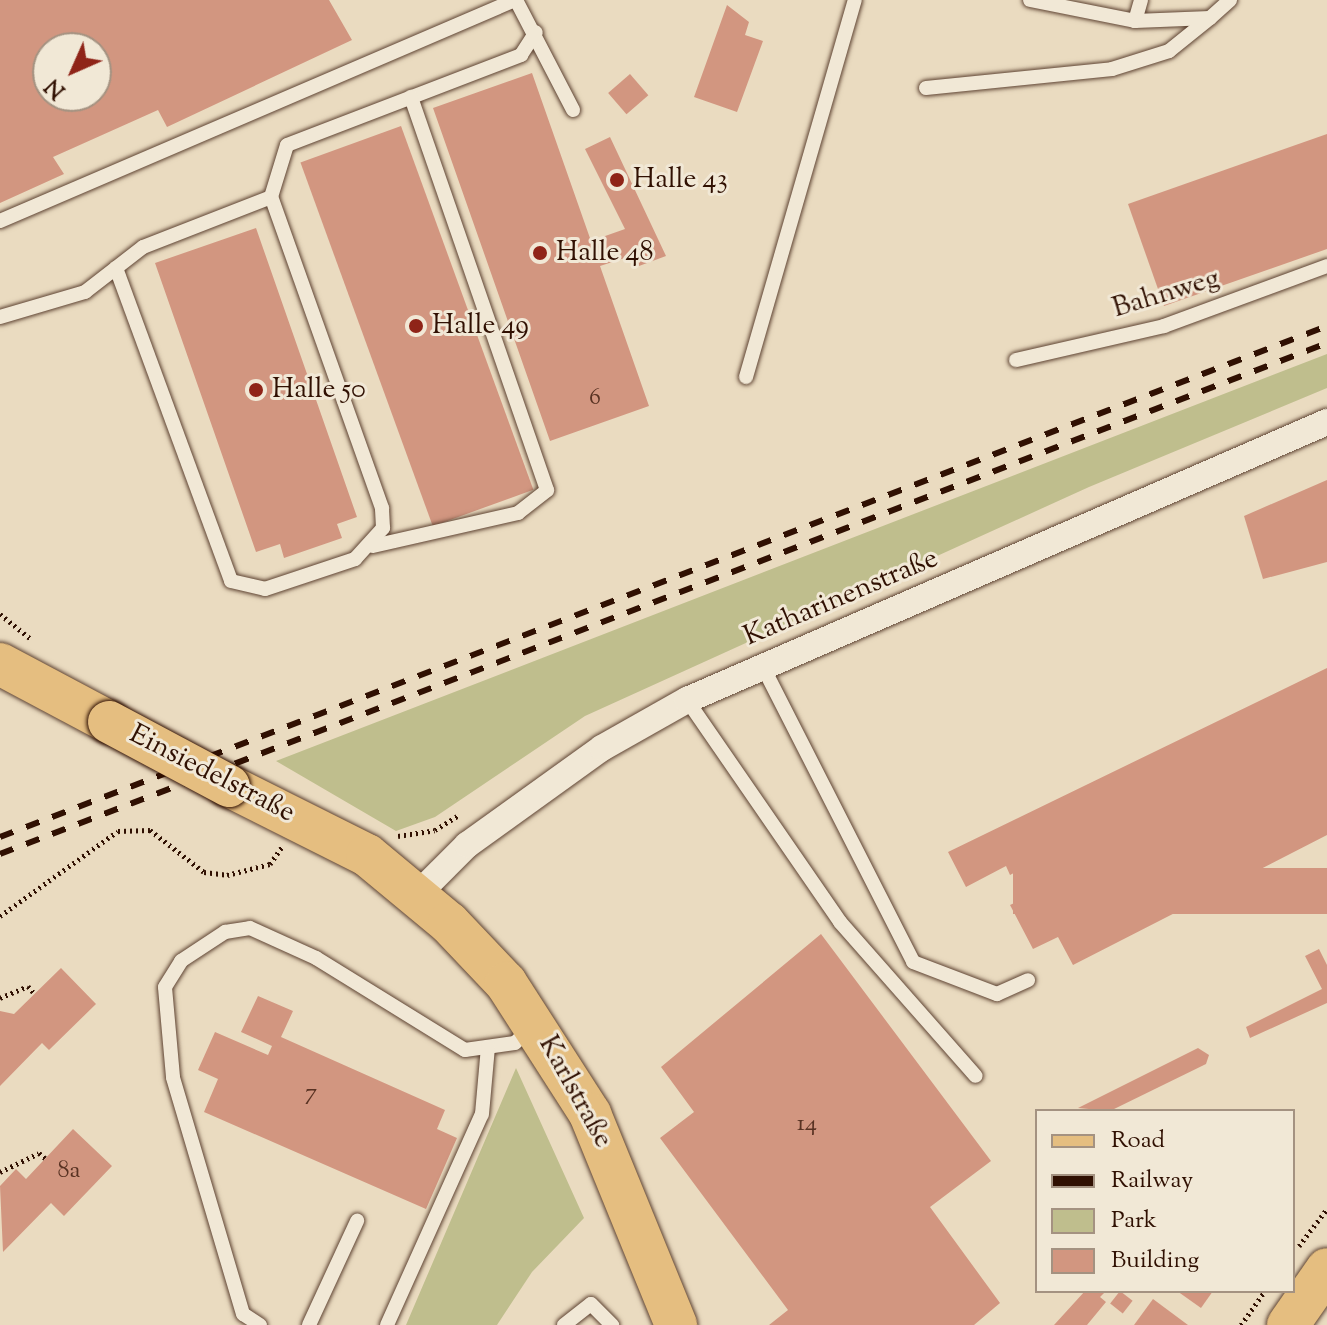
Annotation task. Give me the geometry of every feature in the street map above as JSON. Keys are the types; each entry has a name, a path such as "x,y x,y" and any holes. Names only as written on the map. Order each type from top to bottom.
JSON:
{"main road":[{"name":"Einsiedelstraße","path":"0,664 229,786 338,838 417,895"},
{"name":"Karlstraße","path":"417,895 536,1022 623,1183 676,1325"},
{"path":"1288,1325 1327,1269"}],"street":[{"name":"Katharinenstraße","path":"417,895 467,845 602,748 687,700 1327,422"}],"lane":[{"path":"0,221 488,5 515,0 536,32 573,110"},
{"path":"746,377 855,0"},
{"path":"1030,0 1135,21 1210,18"},
{"path":"1135,21 1141,0"},
{"path":"926,88 1112,69 1169,51 1230,0"},
{"path":"373,546 383,528 382,508 271,197 287,145 521,55 536,32"},
{"path":"116,268 231,581 265,589 355,559 373,546 518,513 547,490 411,97"},
{"path":"0,317 85,292 143,247 271,197"},
{"name":"Bahnweg","path":"1016,360 1164,326 1327,266"},
{"path":"763,667 913,962 997,994 1028,980"},
{"path":"687,700 840,922 976,1076"},
{"path":"260,1325 243,1314 173,1077 165,987 181,961 225,932 250,928 316,958 465,1050 515,1043 536,1022"},
{"path":"387,1325 482,1114 488,1047"},
{"path":"309,1325 357,1221"},
{"path":"564,1325 591,1304 612,1325"}],"path":[{"path":"0,916 118,831 150,830 204,872 265,866 280,851"},
{"path":"0,998 28,986 33,992"},
{"path":"0,1172 39,1153 45,1158"},
{"path":"1295,1251 1327,1209"},
{"path":"1241,1325 1264,1293"}],"green space":[{"path":"1327,354 1327,388 1089,487 585,716 435,817 396,831 276,761"},
{"path":"516,1068 584,1218 532,1272 497,1325 406,1325"}],"building":[{"path":"0,0 329,0 352,40 167,127 158,110 53,157 64,174 0,203"},
{"path":"727,5 749,22 745,35 763,41 737,112 694,97"},
{"name":"Halle 48","path":"532,73 591,241 625,229 585,149 610,137 666,256 639,266 634,255 600,266 649,406 550,441 433,108"},
{"path":"630,74 648,95 626,114 608,93"},
{"name":"Halle 49","path":"401,126 533,490 433,526 300,163"},
{"path":"1327,134 1327,249 1164,306 1128,204"},
{"name":"Halle 50","path":"256,228 357,517 337,524 342,538 284,558 280,544 256,552 155,263"},
{"path":"1327,480 1327,562 1263,579 1244,516"},
{"path":"1327,668 1327,835 1073,965 1058,937 1033,949 1010,905 1036,893 1023,868 1010,875 1006,866 966,887 948,852"},
{"path":"1013,868 1327,868 1327,914 1013,914"},
{"path":"821,934 991,1161 930,1207 1000,1303 974,1325 769,1325 788,1310 660,1138 694,1112 661,1067"},
{"path":"1319,949 1327,965 1327,1003 1250,1038 1246,1027 1322,989 1305,956"},
{"path":"61,968 96,1004 49,1050 42,1043 0,1086 0,1011 14,1014"},
{"path":"258,996 293,1011 281,1037 445,1110 437,1129 457,1138 426,1209 204,1112 218,1079 198,1070 215,1032 268,1055 272,1046 241,1032"},
{"path":"1198,1048 1209,1055 1206,1064 1114,1109 1078,1108"},
{"path":"73,1129 112,1166 64,1216 51,1203 3,1252 0,1186 16,1169 26,1179"},
{"path":"1083,1293 1104,1293 1100,1297 1106,1302 1087,1325 1054,1325"},
{"path":"1118,1293 1133,1301 1123,1313 1110,1304"},
{"path":"1180,1293 1212,1293 1201,1308"},
{"path":"1153,1299 1188,1325 1134,1325"}],"railway":[{"path":"0,837 1327,326"},
{"path":"0,854 1327,343"}],"place":[{"name":"Halle 43","path":"617,180"},
{"name":"Halle 48","path":"540,253"},
{"name":"Halle 49","path":"416,326"},
{"name":"Halle 50","path":"256,390"}]}
